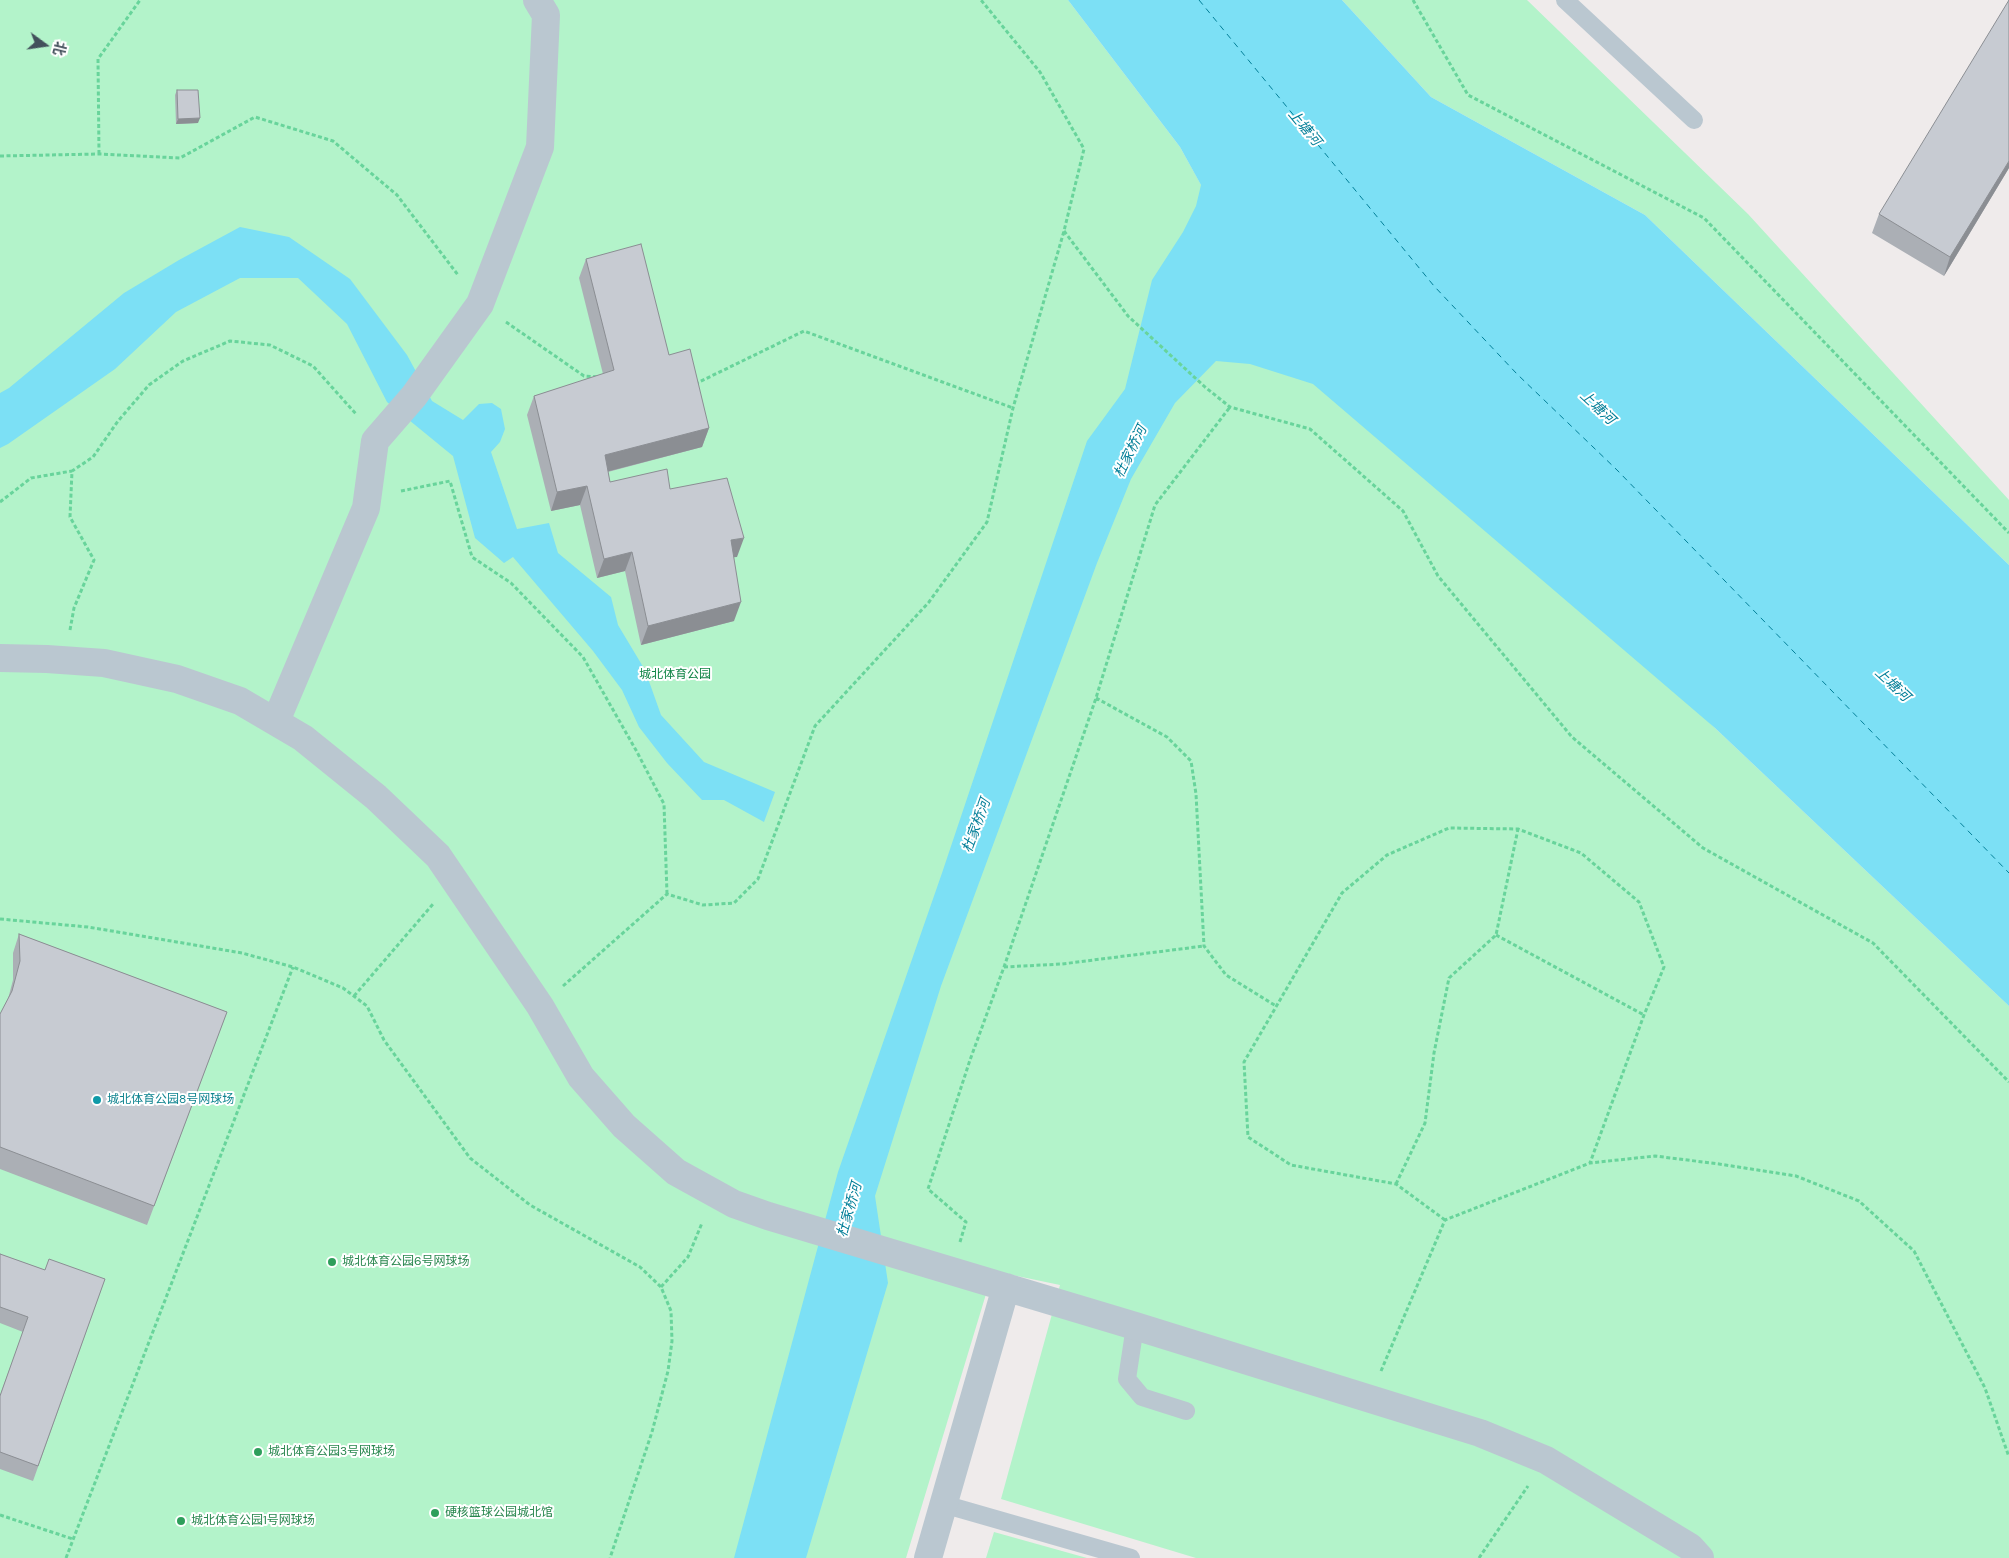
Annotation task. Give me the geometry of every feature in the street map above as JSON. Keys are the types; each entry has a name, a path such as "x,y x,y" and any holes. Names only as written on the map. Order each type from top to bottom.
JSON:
{"street":[{"path":"276,722 366,508 375,441 414,396 480,304 540,147 546,15 537,0"},
{"path":"0,658 104,663 177,679 240,701 303,738 376,797 438,856 540,1006 581,1077 624,1126 676,1172 734,1204 1480,1433 1546,1460 1690,1547 1700,1558"},
{"path":"928,1558 1006,1287"}],"lane":[{"path":"1565,0 1694,120"},
{"path":"1135,1326 1127,1379 1142,1397 1186,1411"},
{"path":"943,1504 1105,1554 1131,1558"}],"path":[{"path":"99,154 98,59 140,0"},
{"path":"667,894 702,905 734,902 758,879 815,726 929,602 986,522 1012,408 1064,231 1084,149 1040,72 981,0"},
{"path":"1413,0 1468,95 1704,218 2009,534"},
{"path":"0,156 99,154 180,158 255,116 333,141 397,195 480,304 584,376 603,377"},
{"path":"1064,231 1128,316 1205,387 1230,407 1310,429 1403,511 1438,576 1572,737 1703,848 1873,943 2009,1082"},
{"path":"687,384 696,384 804,330 1012,408"},
{"path":"0,502 31,478 72,471 94,457 118,421 149,385 183,360 230,341 270,345 314,366 366,426 375,441"},
{"path":"952,1271 966,1222 928,1189 970,1060 1004,967 1096,698 1155,505 1230,407"},
{"path":"64,660 74,608 94,560 70,517 72,471"},
{"path":"366,508 403,490 450,481 472,556 511,583 583,657 642,761 664,804 667,894"},
{"path":"1096,698 1166,737 1191,761 1196,794 1204,946 1226,975 1276,1006"},
{"path":"1445,1220 1396,1184 1292,1166 1248,1137 1244,1062 1342,893 1386,855 1449,828 1518,829 1581,853 1639,902 1664,967 1644,1015 1590,1163"},
{"path":"1396,1184 1425,1123 1434,1053 1449,978 1496,935 1518,829"},
{"path":"354,996 454,879"},
{"path":"540,1006 667,894"},
{"path":"0,919 97,928 242,953 293,967 343,988 367,1006 384,1040 470,1158 530,1205 640,1267 661,1287 671,1311 672,1341 668,1371 652,1432 610,1558"},
{"path":"1496,935 1644,1015"},
{"path":"1004,967 1062,964 1204,946"},
{"path":"66,1558 293,967"},
{"path":"1369,1399 1445,1220 1590,1163 1655,1156 1796,1176 1859,1202 1914,1251 1985,1388 2009,1457"},
{"path":"661,1287 688,1257 702,1227 704,1188"},
{"path":"1479,1558 1546,1460"},
{"path":"0,1515 73,1539"}],"green space":[{"name":"城北体育公园","path":"0,0 1068,0 1180,147 1234,244 1715,728 2009,1006 2009,1558 1196,1558 1001,1499 1060,1285 993,1271 906,1558 0,1558"},
{"path":"1342,0 1527,0 1748,214 2009,500 2009,565 1645,215 1431,97"},
{"path":"994,1532 1087,1558 986,1558"}],"water":[{"path":"1068,0 1342,0 1431,97 1645,215 2009,565 2009,1006 1715,728 1313,384 1250,364 1216,361 1175,403 1131,479 1097,563 941,986 875,1196 888,1283 806,1558 734,1558 838,1172 942,873 1087,441 1125,389 1152,280 1183,232 1196,206 1201,185 1180,147"},
{"path":"240,227 289,237 350,279 407,355 432,401 463,420 479,404 492,403 501,409 505,429 500,442 491,452 517,529 549,523 558,553 611,597 618,625 645,670 661,715 704,762 775,792 764,822 724,800 702,800 667,763 639,727 622,690 593,651 513,557 504,563 475,538 453,456 387,402 347,324 298,278 240,278 176,312 115,369 0,448 0,393 9,388 124,293"}],"building":[{"path":"2009,0 2009,161 1950,257 1879,214"},
{"path":"177,90 198,90 200,118 178,119"},
{"path":"641,244 669,355 690,349 709,428 605,455 610,482 667,469 670,489 727,478 744,538 731,540 741,602 648,626 632,552 604,559 587,486 557,492 534,396 614,370 586,259"},
{"name":"城北体育公园8号网球场","path":"19,934 227,1012 154,1206 0,1147 0,1014 12,991 20,961"},
{"path":"0,1254 45,1270 49,1259 105,1279 38,1466 0,1452 0,1396 28,1317 0,1307"}],"ferry route":[{"path":"1199,0 1434,286 1517,374 1617,470 2009,873"}],"place":[{"name":"城北体育公园8号网球场","path":"97,1100"},
{"name":"城北体育公园6号网球场","path":"332,1262"},
{"name":"城北体育公园3号网球场","path":"258,1452"},
{"name":"硬核篮球公园城北馆","path":"435,1513"},
{"name":"城北体育公园1号网球场","path":"181,1521"}],"water label":[{"name":"上塘河","path":"1304,128"},
{"name":"上塘河","path":"1597,408"},
{"name":"杜家桥河","path":"1131,452"},
{"name":"上塘河","path":"1892,685"},
{"name":"杜家桥河","path":"977,826"},
{"name":"杜家桥河","path":"850,1210"}]}
